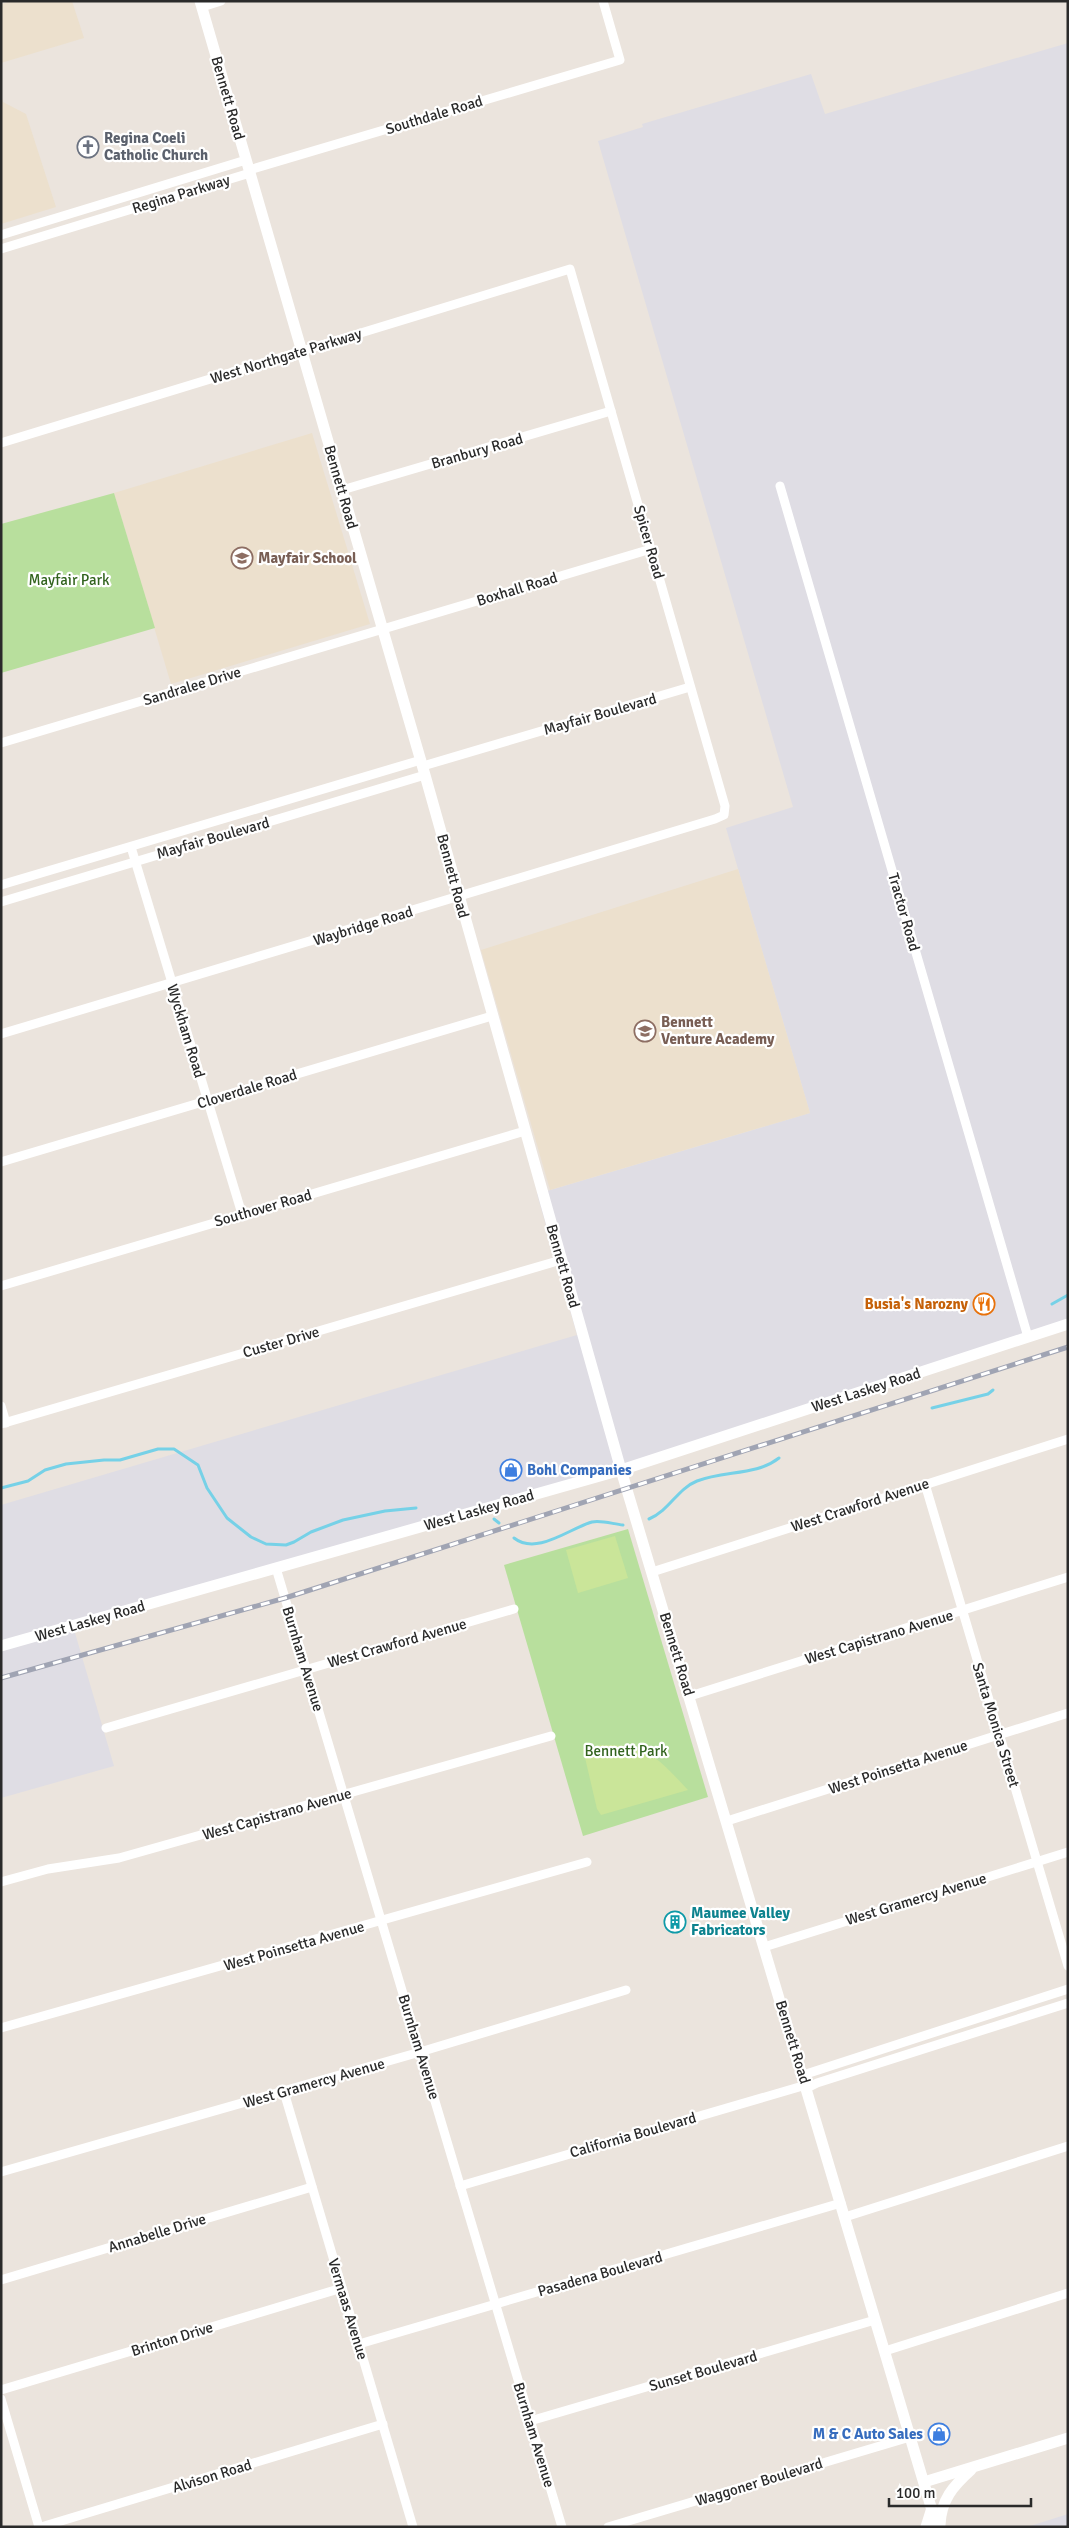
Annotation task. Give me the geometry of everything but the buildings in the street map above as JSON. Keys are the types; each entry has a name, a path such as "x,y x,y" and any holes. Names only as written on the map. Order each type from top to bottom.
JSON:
{"street":[{"path":"201,4 221,1"},
{"name":"Southdale Road","path":"249,168 620,60 603,1"},
{"name":"Bennett Road","path":"201,4 423,767 621,1470 910,2437 939,2527"},
{"name":"Regina Parkway","path":"1,235 107,202 249,168"},
{"name":"Regina Parkway","path":"1,249 111,215 249,168"},
{"name":"Regina Parkway","path":"107,202 111,215"},
{"path":"57,218 61,230"},
{"name":"West Northgate Parkway","path":"1,443 570,269"},
{"name":"Spicer Road","path":"570,269 725,806 724,815"},
{"name":"Branbury Road","path":"342,490 611,411"},
{"name":"Tractor Road","path":"780,486 1028,1337"},
{"name":"Boxhall Road","path":"383,629 651,549"},
{"name":"Sandralee Drive","path":"1,743 383,629"},
{"name":"Mayfair Boulevard","path":"1,886 131,847 423,767 690,688"},
{"name":"Mayfair Boulevard","path":"1,902 135,861 423,767"},
{"name":"Waybridge Road","path":"1,1034 459,898 724,815"},
{"name":"Wyckham Road","path":"131,847 242,1214"},
{"name":"Cloverdale Road","path":"1,1162 492,1016"},
{"name":"Southover Road","path":"1,1286 525,1131"},
{"name":"Custer Drive","path":"4,1423 561,1260"},
{"name":"West Laskey Road","path":"1,1646 621,1470 1068,1324"},
{"path":"1,1406 4,1423"},
{"name":"West Crawford Avenue","path":"652,1572 1068,1439"},
{"name":"Santa Monica Street","path":"925,1484 1068,1966"},
{"name":"Burnham Avenue","path":"276,1568 562,2527"},
{"name":"West Capistrano Avenue","path":"690,1696 1068,1577"},
{"name":"West Crawford Avenue","path":"106,1728 514,1609"},
{"name":"West Poinsetta Avenue","path":"727,1821 1068,1713"},
{"name":"West Capistrano Avenue","path":"1,1882 48,1869 119,1858 550,1736"},
{"name":"West Gramercy Avenue","path":"764,1947 1068,1852"},
{"name":"West Poinsetta Avenue","path":"1,2028 587,1862"},
{"name":"California Boulevard","path":"805,2083 940,2030 1068,1989"},
{"name":"West Gramercy Avenue","path":"1,2172 284,2092 626,1990"},
{"name":"California Boulevard","path":"460,2186 1068,2004"},
{"path":"940,2030 945,2042"},
{"name":"Vermaas Avenue","path":"284,2092 413,2527"},
{"path":"845,2217 1068,2146"},
{"name":"Annabelle Drive","path":"1,2280 312,2187"},
{"name":"Pasadena Boulevard","path":"359,2344 841,2202"},
{"name":"Brinton Drive","path":"1,2390 342,2288"},
{"path":"885,2351 1068,2293"},
{"name":"Sunset Boulevard","path":"530,2421 875,2320"},
{"path":"1,2399 40,2527"},
{"name":"Alvison Road","path":"40,2527 383,2424"},
{"name":"Waggoner Boulevard","path":"608,2527 910,2437"},
{"path":"924,2482 1068,2438"},
{"path":"939,2527 941,2512 948,2492 976,2466"},
{"path":"926,2527 932,2508"}],"shaded area":[{"path":"11,1 72,1 84,38 1,63 1,4"},
{"path":"1068,43 1068,1324 621,1470 73,1626 114,1766 1,1798 1,1505 577,1335 537,1194 810,1113 726,828 793,807 598,141 643,127 642,124 811,74 825,114"},
{"path":"1,95 3,102 26,114 56,207 1,224"},
{"name":"Mayfair School","path":"312,433 370,624 171,684 114,493"},
{"name":"Bennett Venture Academy","path":"738,869 810,1113 550,1190 481,950"},
{"path":"1068,2514 1068,2527 1027,2527"}],"green space":[{"name":"Mayfair Park","path":"114,493 155,628 1,673 1,524"},
{"name":"Bennett Park","path":"628,1529 708,1797 583,1836 504,1565"},
{"path":"615,1536 628,1578 578,1593 566,1550"},
{"path":"600,1745 616,1745 641,1750 659,1761 688,1790 601,1815 597,1809 583,1749"}],"waterway":[{"path":"1052,1304 1068,1295"},
{"path":"932,1408 988,1394 993,1390"},
{"path":"1,1488 28,1481 45,1470 66,1464 120,1460 158,1449 174,1449 198,1465 207,1488 227,1518 251,1537 266,1544 286,1545 311,1532 343,1520 385,1511 416,1508"},
{"path":"649,1519 663,1510 684,1489 697,1481 718,1475 760,1468 779,1458"},
{"path":"494,1519 499,1523"},
{"path":"514,1538 523,1543 533,1544 553,1539 592,1522 623,1525"}],"railway":[{"path":"1,1678 285,1598 1068,1347"}],"place":[{"name":"Regina Coeli Catholic Church","path":"88,147"},
{"name":"Mayfair School","path":"242,558"},
{"name":"Bennett Venture Academy","path":"645,1031"},
{"name":"Busia's Narozny","path":"984,1304"},
{"name":"Bohl Companies","path":"511,1470"},
{"name":"Maumee Valley Fabricators","path":"675,1922"},
{"name":"M & C Auto Sales","path":"939,2434"}]}
